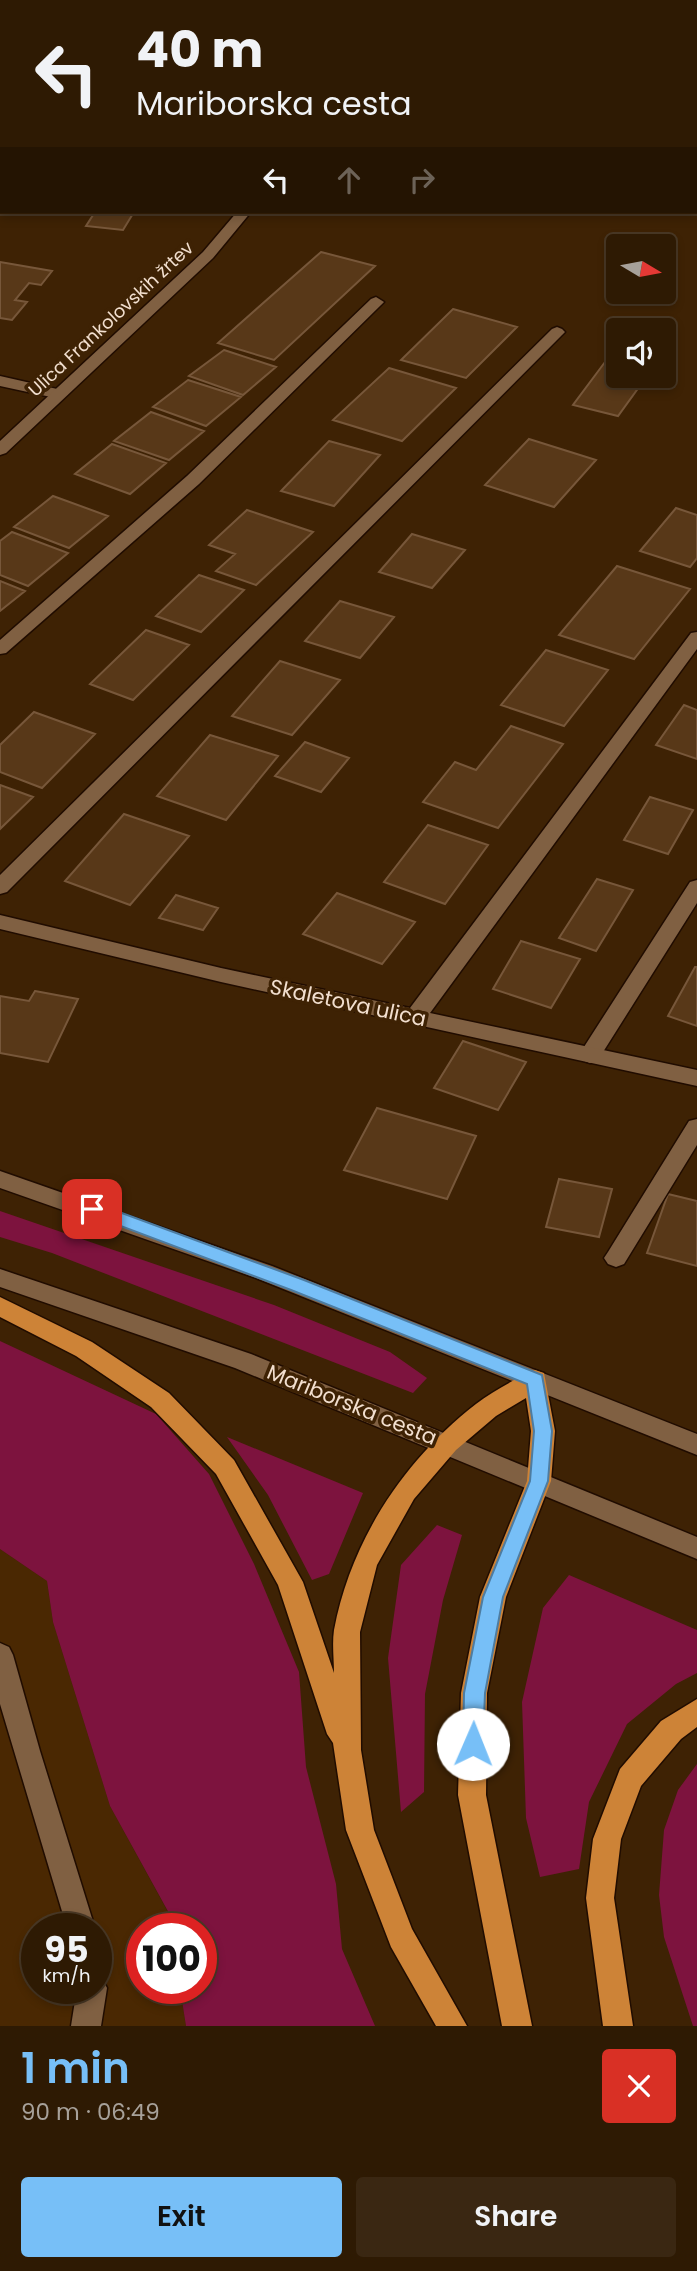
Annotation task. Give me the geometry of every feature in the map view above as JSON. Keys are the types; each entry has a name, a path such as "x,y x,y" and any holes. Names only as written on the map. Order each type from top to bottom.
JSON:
{"highway":[{"path":"0,1306 85,1349 160,1400 225,1466 290,1582 347,1750"},
{"path":"452,2026 401,1937 360,1830 347,1750 347,1632 365,1563 405,1492 447,1443 487,1409 535,1380 543,1431 539,1481 493,1597 474,1693 472,1795 517,2026"},
{"path":"618,2026 600,1898 607,1839 630,1778 671,1730 697,1711"}],"street":[{"name":"Ulica Frankolovskih žrtev","path":"0,450 208,256 242,214"},
{"path":"0,649 193,480 376,302"},
{"path":"0,887 558,332"},
{"path":"0,381 60,394"},
{"path":"415,1017 697,637"},
{"path":"590,1055 697,887"},
{"name":"Skaletova ulica","path":"0,922 221,975 697,1079"},
{"path":"616,1258 697,1127"},
{"path":"0,1179 92,1209 298,1285 697,1445"},
{"name":"Mariborska cesta","path":"0,1278 243,1361 697,1548"},
{"path":"0,1655 26,1751 76,1913"},
{"path":"86,2026 89,2004"}],"shaded area":[{"path":"0,1211 274,1305 390,1352 427,1378 413,1393 52,1253 0,1237"},
{"path":"0,1341 156,1414 209,1474 254,1564 299,1672 306,1767 336,1884 342,1949 375,2026 186,2026 183,2004 217,2004 217,1913 169,1913 110,1806 53,1622 47,1581 0,1549"},
{"path":"227,1437 363,1493 329,1574 312,1580 268,1495"},
{"path":"437,1525 462,1535 443,1600 425,1694 424,1792 401,1812 388,1658 401,1565"},
{"path":"0,1549 47,1581 53,1622 110,1806 168,1913 126,1913 126,2004 183,2004 186,2026 0,2026"},
{"path":"569,1575 697,1630 697,1673 676,1684 627,1724 589,1802 579,1869 540,1877 526,1818 522,1702 543,1608"},
{"path":"697,1764 697,2026 693,2026 664,1937 659,1895 664,1830 678,1790"}],"building":[{"path":"94,214 133,214 123,230 86,226"},
{"path":"321,252 375,266 274,360 218,343"},
{"path":"0,262 52,271 41,285 29,283 15,300 27,302 12,320 0,318"},
{"path":"453,309 517,327 466,378 401,360"},
{"path":"224,350 276,367 243,395 189,376"},
{"path":"605,362 606,388 638,388 618,416 573,405"},
{"path":"389,368 456,388 402,441 333,420"},
{"path":"188,380 241,397 206,426 153,407"},
{"path":"151,412 204,431 169,460 114,441"},
{"path":"529,439 596,460 554,507 485,485"},
{"path":"329,441 380,455 334,506 281,491"},
{"path":"112,444 166,463 130,494 75,474"},
{"path":"53,496 108,516 69,548 14,527"},
{"path":"676,508 697,515 697,558 690,567 640,551"},
{"path":"247,510 313,532 256,585 216,571 235,554 209,545"},
{"path":"12,532 68,553 28,586 0,575 0,541"},
{"path":"412,534 465,550 432,588 379,572"},
{"path":"617,566 690,589 634,659 559,635"},
{"path":"199,575 244,590 201,632 156,616"},
{"path":"0,581 25,591 0,611"},
{"path":"340,601 394,617 360,658 305,641"},
{"path":"146,630 189,645 133,700 90,684"},
{"path":"546,650 608,670 564,726 501,705"},
{"path":"280,661 340,680 292,735 232,716"},
{"path":"684,705 697,710 697,759 656,745"},
{"path":"34,712 95,734 42,788 0,772 0,745"},
{"path":"511,726 563,744 498,828 423,802 455,762 476,770"},
{"path":"210,735 278,756 226,820 157,796"},
{"path":"305,742 349,758 321,792 275,776"},
{"path":"0,785 33,797 0,829"},
{"path":"650,797 693,810 668,854 624,840"},
{"path":"124,814 189,836 130,905 65,881"},
{"path":"428,825 488,845 445,904 384,882"},
{"path":"597,879 633,890 596,951 559,938"},
{"path":"337,893 415,922 382,964 303,934"},
{"path":"176,895 218,908 203,930 159,918"},
{"path":"521,941 580,959 551,1008 493,989"},
{"path":"697,967 697,1026 668,1016"},
{"path":"35,991 78,999 48,1062 0,1053 0,996 29,1001"},
{"path":"463,1041 526,1062 498,1110 434,1088"},
{"path":"377,1108 476,1136 447,1199 344,1170"},
{"path":"559,1179 612,1189 599,1237 546,1227"},
{"path":"668,1194 697,1201 697,1266 647,1253"}],"route":[{"path":"92,1209 298,1285 535,1380 543,1431 539,1481 493,1597 474,1693 473,1744"}]}
